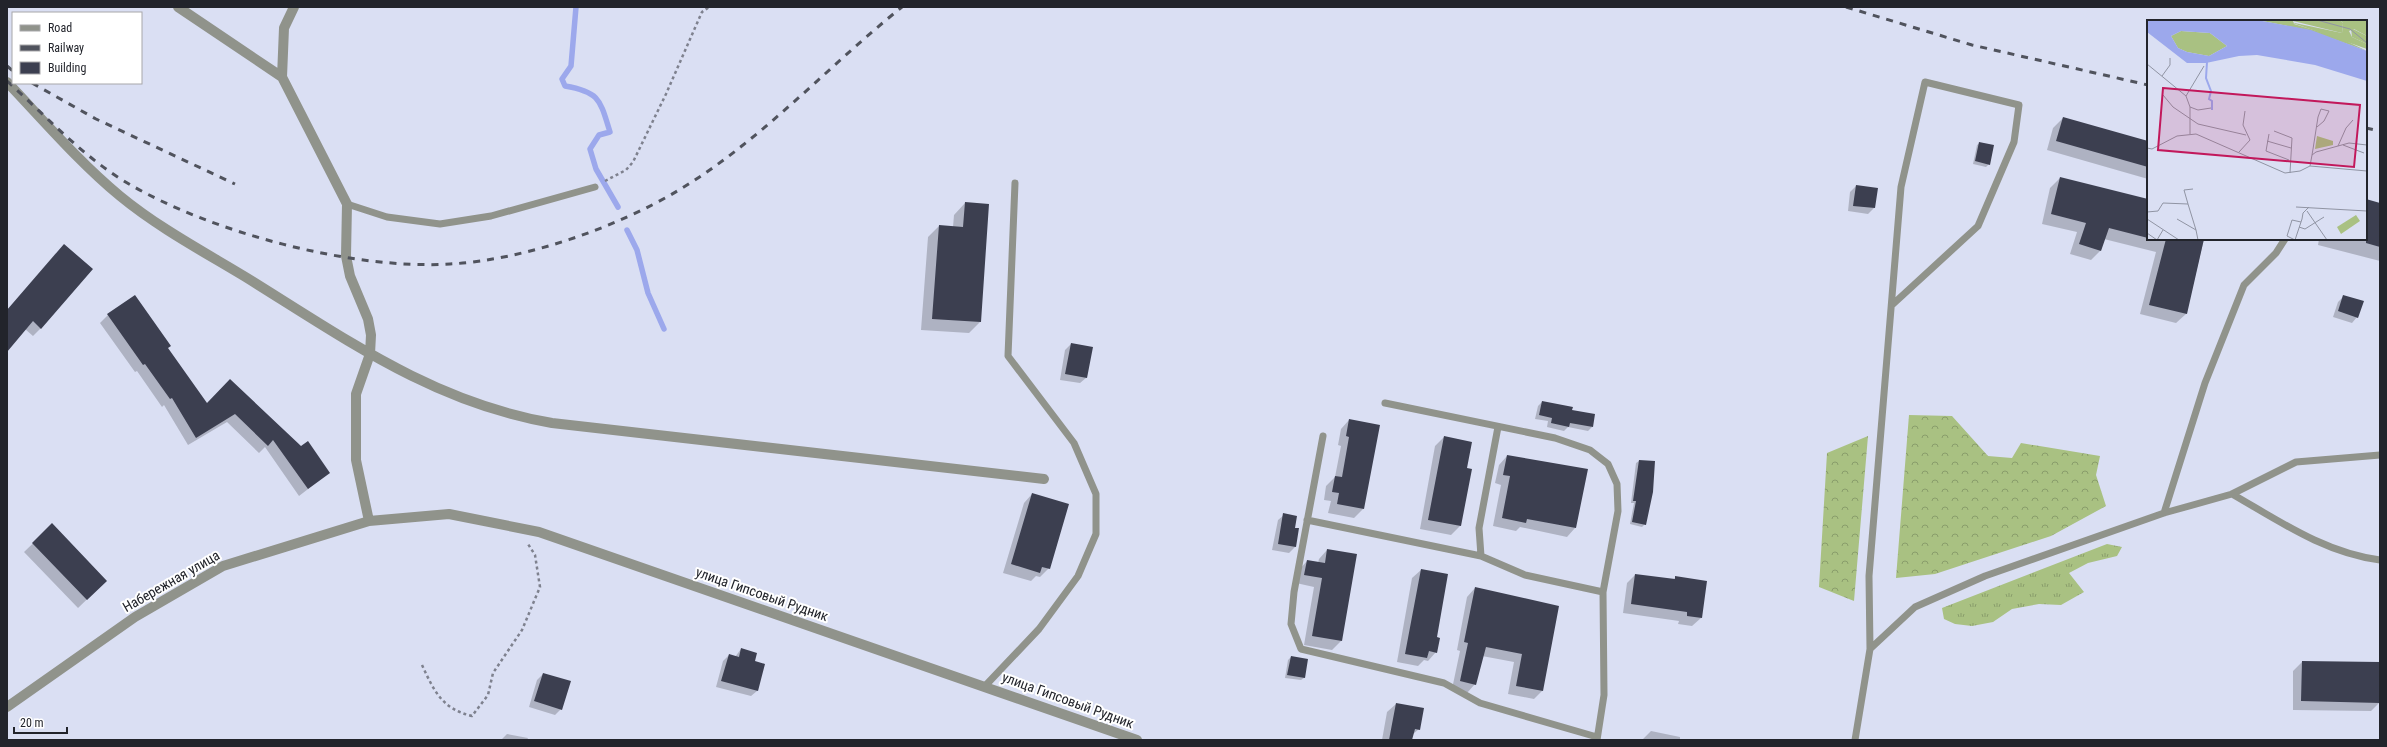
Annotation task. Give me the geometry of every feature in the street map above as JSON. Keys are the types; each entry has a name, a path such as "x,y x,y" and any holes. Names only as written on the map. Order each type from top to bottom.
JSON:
{"street":[{"path":"178,7 282,77 347,204 346,256 350,276 368,318 371,335 370,354 356,394 356,460 369,521"},
{"path":"282,77 284,28 294,7"},
{"path":"7,82 82,162 144,214 370,354 433,388 490,409 521,418 552,423 1044,479"},
{"name":"улица Гипсовый Рудник","path":"369,521 450,514 539,532 986,686 1137,740"},
{"name":"Набережная улица","path":"7,707 135,617 223,566 369,521"}],"lane":[{"path":"1855,740 1870,648 1869,576 1901,187 1924,82 2019,105 2014,142 1978,226 1892,305"},
{"path":"986,686 1039,629 1078,576 1096,534 1096,494 1074,443 1008,356 1015,183"},
{"path":"347,204 387,217 440,224 491,216 595,187"},
{"path":"2164,513 2205,384 2244,285 2276,253 2284,240"},
{"path":"1323,436 1294,592 1291,624 1300,649 1444,683 1480,703 1597,738 1604,695 1603,592 1618,511 1618,484 1608,464 1590,450 1554,438 1385,403"},
{"path":"1481,556 1479,528 1498,427"},
{"path":"1870,648 1915,608 1985,576 2164,513 2232,494 2296,462 2380,455"},
{"path":"2232,494 2321,544 2359,557 2380,560"},
{"path":"1307,520 1481,556 1525,575 1603,592"}],"path":[{"path":"595,187 626,170 633,162 666,94 702,12 709,7"},
{"path":"422,666 434,692 456,712 472,716 488,695 493,673 522,630 540,587 534,555 519,528"}],"green space":[{"path":"1909,415 1952,416 1988,456 2012,458 2021,443 2100,456 2096,475 2106,506 2051,536 1935,574 1896,578"},
{"path":"1868,436 1854,601 1819,587 1827,453"},
{"path":"2107,544 2122,547 2117,556 2088,563 2069,573 2084,592 2061,605 2039,604 2012,609 1993,622 1972,626 1955,624 1944,619 1942,608"}],"building":[{"path":"2063,117 2147,141 2147,167 2056,141"},
{"path":"1979,142 1994,145 1990,165 1975,161"},
{"path":"2060,177 2147,199 2147,238 2109,228 2101,251 2079,244 2086,223 2051,214"},
{"path":"1856,185 1878,188 1875,208 1853,206"},
{"path":"2367,199 2380,203 2380,247 2366,243"},
{"path":"965,202 989,204 981,322 932,319 939,225 963,227"},
{"path":"2166,240 2204,240 2187,314 2149,305"},
{"path":"64,244 93,269 41,329 33,321 7,352 7,310"},
{"path":"135,295 171,346 168,348 207,403 230,379 301,446 308,441 330,473 308,489 273,440 268,446 235,414 196,438 172,398 170,399 145,364 143,365 107,314"},
{"path":"2343,295 2364,301 2358,318 2338,311"},
{"path":"1071,343 1093,347 1087,378 1065,374"},
{"path":"1542,401 1573,407 1572,410 1595,414 1593,427 1570,423 1569,427 1551,423 1552,418 1539,415"},
{"path":"1349,419 1380,425 1364,509 1337,504 1339,493 1332,492 1335,476 1342,477 1349,437 1346,436"},
{"path":"1444,436 1472,442 1467,468 1472,469 1461,526 1428,520"},
{"path":"1507,455 1588,469 1576,528 1527,519 1526,523 1502,518 1510,476 1503,475"},
{"path":"1639,460 1655,461 1653,492 1646,525 1632,522 1636,501 1633,501"},
{"path":"1032,493 1069,504 1050,569 1042,567 1040,573 1011,564"},
{"path":"1283,513 1297,516 1295,528 1299,528 1296,547 1278,544"},
{"path":"52,523 107,581 87,600 32,543"},
{"path":"1327,549 1357,554 1342,641 1312,636 1322,578 1304,575 1307,560 1325,563"},
{"path":"1421,569 1448,574 1437,637 1440,638 1437,653 1429,651 1427,658 1405,654"},
{"path":"1635,574 1675,579 1675,576 1707,581 1702,618 1687,616 1687,612 1631,604"},
{"path":"1475,587 1559,606 1543,691 1516,686 1522,654 1486,647 1476,685 1460,681 1468,643 1464,642"},
{"path":"741,648 757,653 755,661 765,664 758,691 721,681 729,654 739,657"},
{"path":"1291,656 1308,659 1305,678 1287,675"},
{"path":"2302,661 2380,662 2380,703 2301,701"},
{"path":"543,673 571,681 562,710 534,701"},
{"path":"1396,703 1424,708 1420,730 1415,729 1412,740 1389,740"}],"waterway":[{"path":"576,7 571,66 562,79 565,86 585,91 597,99 601,105 610,132 599,135 590,149 596,169 618,207"},
{"path":"627,230 637,250 648,293 664,329"}],"railway":[{"path":"7,81 66,136 112,174 163,202 201,218 285,245 328,254 371,261 412,264 450,264 508,256 569,240 627,217 679,190 738,149 902,7"},
{"path":"1846,7 1972,45 2147,85"},
{"path":"7,66 12,70"},
{"path":"34,84 96,119 235,184"},
{"path":"2367,128 2380,131"}]}
